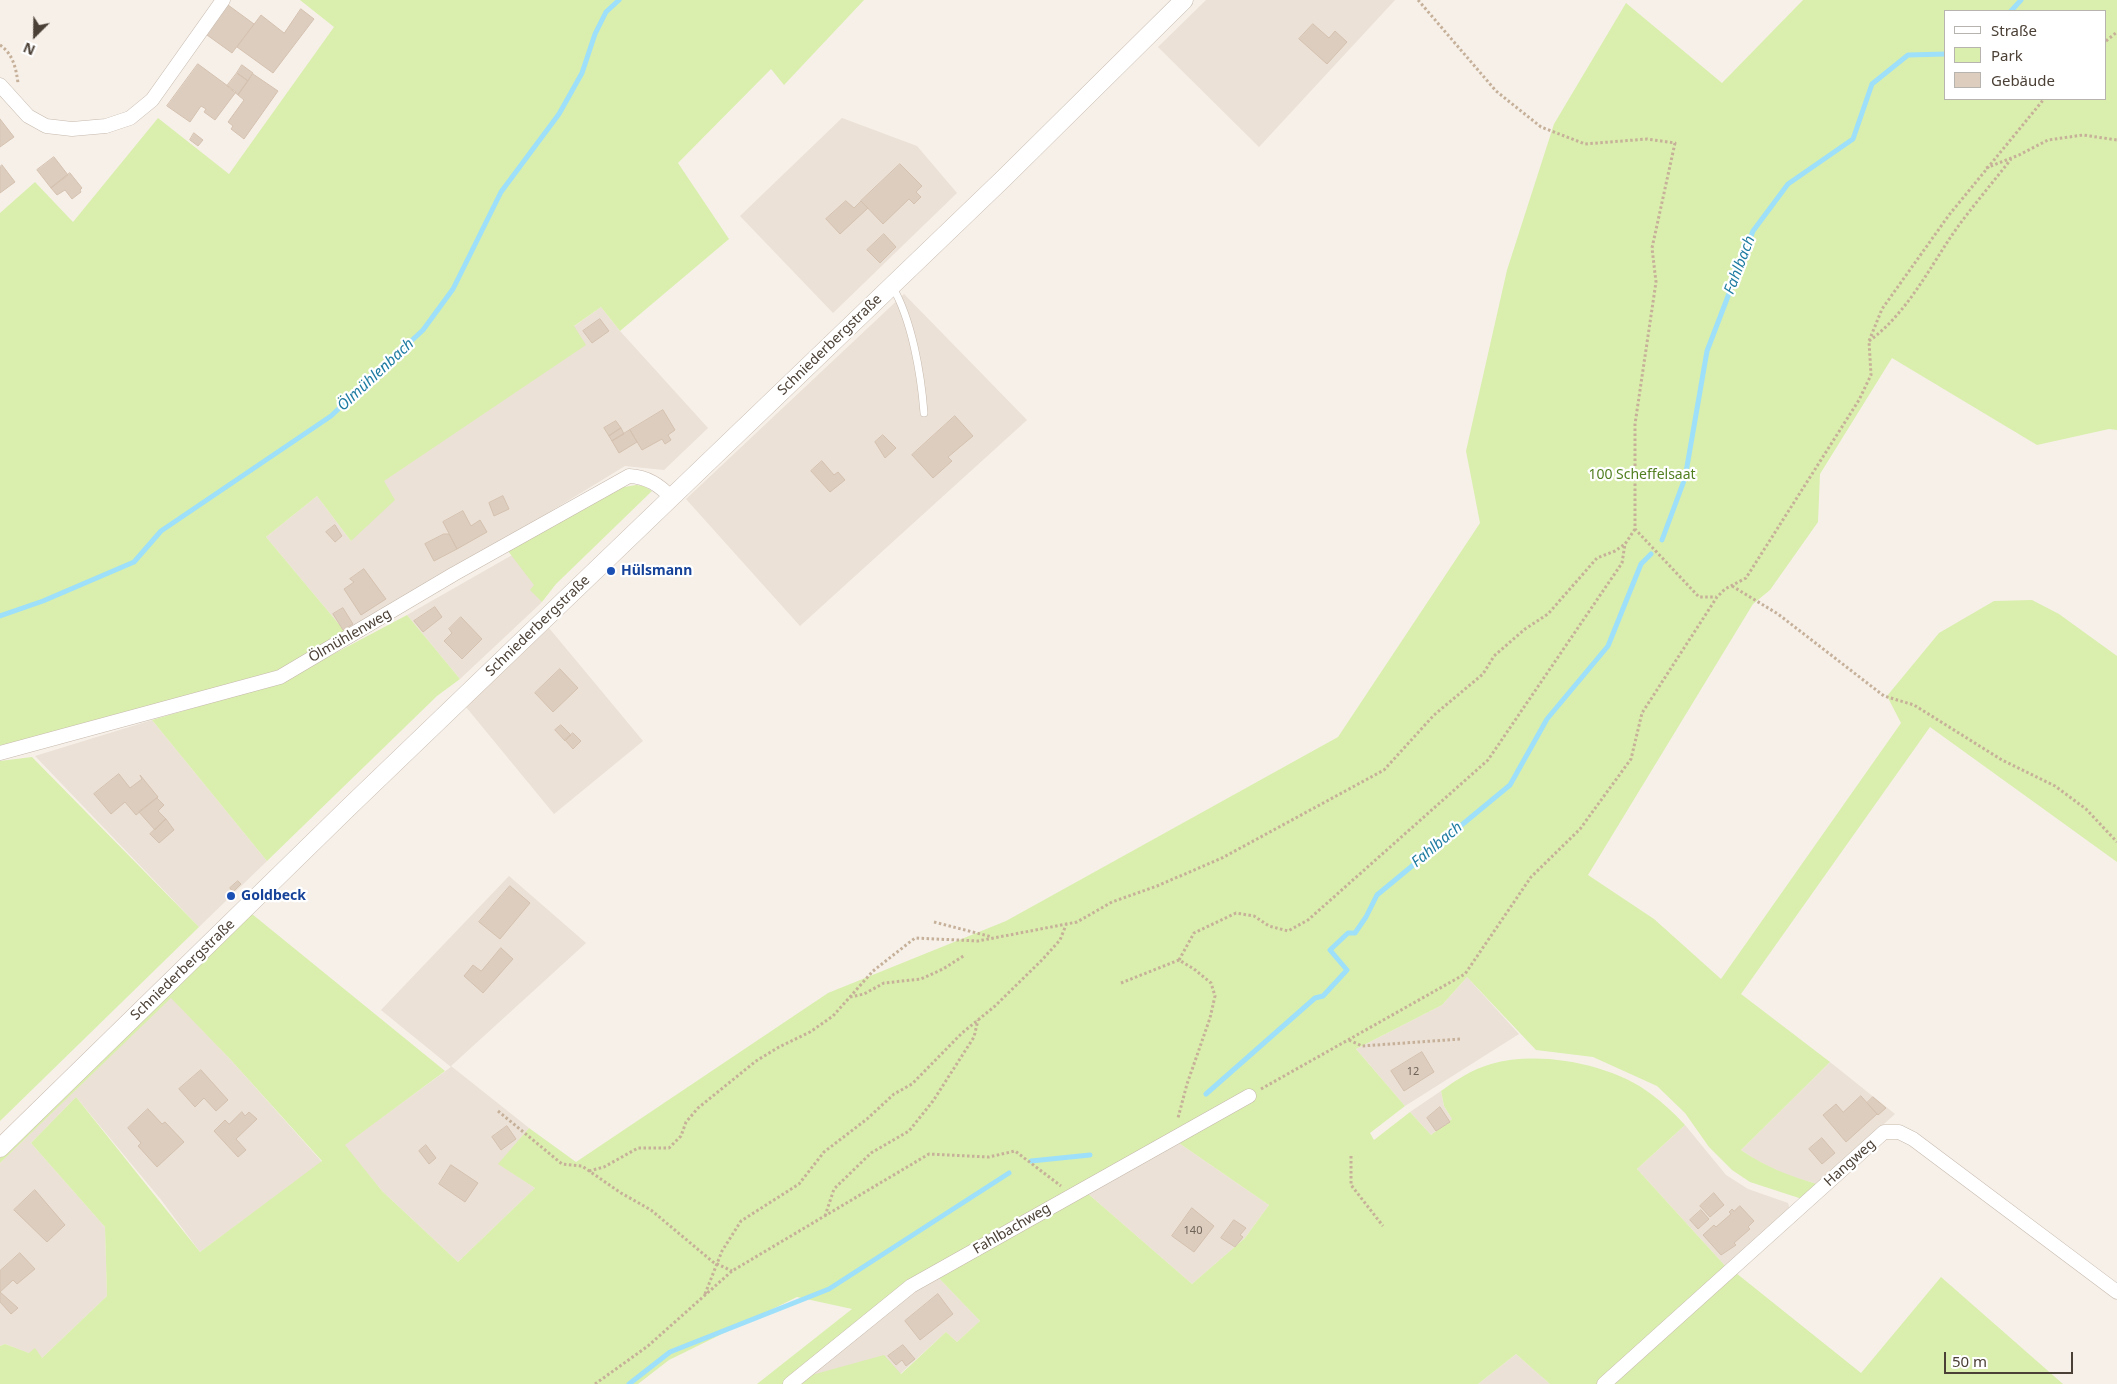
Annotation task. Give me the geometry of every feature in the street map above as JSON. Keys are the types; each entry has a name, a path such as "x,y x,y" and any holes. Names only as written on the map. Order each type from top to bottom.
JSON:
{"street":[{"path":"0,85 28,116 46,126 72,129 106,126 130,118 152,100 223,0"},
{"name":"Schniederbergstraße","path":"0,1148 348,808 892,286 1184,0"},
{"name":"Ölmühlenweg","path":"0,753 280,677 454,574 629,476 642,477 653,482 672,498"},
{"name":"Fahlbachweg","path":"790,1384 911,1286 1249,1096"},
{"name":"Hangweg","path":"1604,1384 1884,1132 1899,1132 1913,1139 2117,1292"}],"lane":[{"path":"892,286 900,301 914,350 924,413"}],"path":[{"path":"589,1171 604,1167 638,1148 669,1148 681,1136 686,1122 698,1108 756,1061 810,1032 833,1016 872,971 915,938 969,941 996,938 1077,922 1112,902 1157,886 1222,858 1384,770 1434,715 1483,674 1494,656 1525,629 1548,614 1597,558 1615,551 1625,544 1635,529 1635,424 1656,282 1652,248 1675,143 1647,139 1585,144 1558,136 1541,127 1496,91 1418,0"},
{"path":"2107,40 2117,32"},
{"path":"0,46 7,50 13,60 18,81 19,106"},
{"path":"1249,1096 1465,974 1531,877 1580,828 1631,759 1642,714 1717,597 1746,578 1859,400 1871,375 1869,341 1882,309 1985,168 2043,100"},
{"path":"1985,168 2011,159 2048,140 2083,135 2117,140"},
{"path":"1869,341 1882,332 1912,296 1985,190 2011,159"},
{"path":"1635,529 1699,597 1717,597"},
{"path":"1121,983 1152,969 1179,960 1194,933 1236,913 1254,916 1269,926 1288,930 1308,920 1488,760 1622,563 1625,544"},
{"path":"1732,586 1778,614 1884,696 1914,705 2002,760 2055,786 2086,809 2117,842"},
{"path":"934,922 996,938"},
{"path":"705,1296 722,1251 741,1221 799,1184 824,1152 867,1120 894,1094 912,1084 962,1033 1042,960 1060,940 1067,924"},
{"path":"850,997 864,994 884,983 921,979 943,969 964,955"},
{"path":"1176,1136 1187,1084 1210,1018 1215,996 1211,984 1194,969 1179,960"},
{"path":"825,1216 834,1189 871,1153 910,1131 933,1101 974,1037 978,1020"},
{"path":"1348,1040 1362,1046 1461,1039"},
{"path":"498,1111 562,1164 582,1166 621,1193 651,1210 717,1264 732,1271"},
{"path":"595,1384 648,1346 732,1271 930,1154 989,1157 1014,1151 1072,1194"},
{"path":"1351,1156 1351,1185 1383,1226"}],"shaded area":[{"path":"1206,0 1395,0 1259,147 1158,47"},
{"path":"842,118 917,146 957,193 833,313 740,216"},
{"path":"904,294 1027,420 800,626 686,499"},
{"path":"601,307 620,331 708,428 664,470 625,466 348,635 266,537 317,496 351,541 383,481 585,345 573,327"},
{"path":"521,550 550,587 541,603 460,679 407,615"},
{"path":"549,628 643,741 554,814 466,707"},
{"path":"152,720 267,861 199,927 35,756"},
{"path":"509,876 586,943 451,1066 529,1128 499,1164 535,1188 458,1262 382,1191 344,1145 451,1067 381,1010"},
{"path":"1467,977 1519,1034 1405,1106 1356,1049 1442,1005"},
{"path":"171,997 230,1059 322,1162 200,1252 162,1201 76,1097 31,1143 105,1227 107,1296 42,1358 5,1344 0,1346 0,1163"},
{"path":"1830,1062 1895,1114 1817,1184 1786,1175 1741,1150"},
{"path":"1441,1091 1444,1106 1452,1119 1431,1135 1410,1112"},
{"path":"1685,1125 1726,1175 1748,1189 1788,1203 1790,1210 1728,1269 1637,1169"},
{"path":"1176,1141 1269,1205 1245,1238 1192,1284 1086,1192"},
{"path":"936,1275 980,1321 957,1342 946,1332 900,1374 808,1376 912,1290"},
{"path":"1516,1354 1550,1384 1478,1384"}],"green space":[{"path":"300,0 864,0 784,85 771,69 678,163 729,239 620,331 601,307 574,326 586,345 384,481 395,500 351,541 317,496 266,537 348,635 279,673 0,749 0,213 35,182 73,222 158,118 229,174 334,27"},
{"name":"100 Scheffelsaat","path":"1803,0 2117,0 2117,430 2109,429 2037,445 1892,358 1820,474 1818,522 1770,590 1753,604 1588,875 1654,919 1721,979 1901,723 1887,696 1939,633 1994,601 2032,600 2059,614 2117,656 2117,862 1930,727 1741,994 1830,1062 1741,1150 1778,1170 1817,1184 1802,1199 1750,1182 1732,1170 1709,1147 1685,1113 1657,1086 1593,1057 1536,1050 1467,977 1442,1005 1356,1049 1405,1106 1370,1133 1374,1140 1410,1112 1431,1135 1452,1119 1444,1106 1441,1091 1465,1075 1484,1066 1510,1060 1552,1059 1574,1062 1616,1075 1651,1094 1685,1125 1637,1169 1728,1269 1597,1384 1550,1384 1516,1354 1478,1384 798,1384 808,1376 884,1355 901,1374 946,1332 957,1342 980,1321 936,1275 1086,1192 1192,1284 1245,1238 1269,1205 1176,1141 909,1284 786,1384 757,1384 852,1309 797,1297 669,1360 638,1384 0,1384 0,1346 5,1344 29,1353 35,1348 42,1358 107,1296 105,1227 31,1143 76,1097 200,1252 322,1161 230,1059 171,998 0,1163 0,1158 252,914 445,1071 345,1145 382,1191 458,1262 535,1188 498,1164 529,1128 576,1162 828,993 1006,921 1338,737 1480,523 1466,451 1507,270 1554,124 1626,3 1722,83"},
{"path":"636,485 644,486 652,491 556,584 542,602 530,590 534,585 508,551 619,488"},
{"path":"407,615 460,679 437,696 267,861 152,720 279,683"},
{"path":"32,757 199,927 0,1121 0,761"},
{"path":"1736,1273 1861,1373 1941,1277 2063,1384 1612,1384"}],"building":[{"path":"228,5 254,24 232,53 207,35"},
{"path":"301,9 314,19 273,73 237,47 261,15 284,33"},
{"path":"1313,24 1329,38 1335,31 1347,42 1327,64 1299,39"},
{"path":"198,64 236,92 215,120 204,112 206,109 201,106 190,122 167,106"},
{"path":"242,65 253,73 248,81 237,73"},
{"path":"237,73 248,81 238,95 227,86"},
{"path":"253,74 278,91 244,139 231,129 233,126 228,122 244,100 238,95"},
{"path":"0,119 14,137 0,147"},
{"path":"194,133 203,140 198,146 190,140"},
{"path":"54,157 68,175 51,188 37,170"},
{"path":"900,164 922,186 916,192 921,197 914,204 909,199 883,224 861,201"},
{"path":"2,165 15,182 0,193 0,167"},
{"path":"70,173 82,188 81,192 72,199 65,190 57,195 51,188"},
{"path":"846,201 854,208 861,201 868,208 840,234 826,219"},
{"path":"884,234 896,247 880,263 867,250"},
{"path":"600,319 609,331 592,343 583,331"},
{"path":"663,410 675,430 668,435 671,440 665,444 662,439 642,450 630,430"},
{"path":"955,416 973,436 948,457 952,461 933,478 912,455"},
{"path":"616,421 621,428 609,436 604,428"},
{"path":"621,428 624,434 612,441 609,436"},
{"path":"630,430 637,442 619,453 612,441"},
{"path":"883,435 896,448 885,458 875,442"},
{"path":"822,461 834,475 838,472 845,480 830,492 811,471"},
{"path":"503,496 509,509 494,516 489,503"},
{"path":"463,511 471,526 480,520 487,532 457,549 443,522"},
{"path":"335,525 342,536 335,542 326,532"},
{"path":"444,534 449,534 457,549 434,561 425,544"},
{"path":"364,569 386,599 361,615 344,589 354,582 350,579"},
{"path":"435,607 442,617 423,632 414,621"},
{"path":"343,608 353,624 343,630 333,614"},
{"path":"461,617 482,639 462,659 444,641 452,633 449,629"},
{"path":"560,669 578,688 553,712 535,693"},
{"path":"561,725 571,735 565,741 555,730"},
{"path":"573,733 581,741 573,749 565,740"},
{"path":"119,774 130,788 142,779 140,775 158,797 136,815 125,802 111,814 94,794"},
{"path":"157,798 164,805 158,811 166,819 155,830 139,812"},
{"path":"166,819 174,830 159,843 150,834"},
{"path":"238,881 241,884 233,892 230,888"},
{"path":"510,886 530,903 500,939 479,922"},
{"path":"501,948 513,959 483,993 464,976 473,965 481,971"},
{"path":"1422,1052 1434,1072 1404,1091 1391,1071"},
{"path":"201,1070 228,1100 216,1111 204,1098 195,1107 179,1089"},
{"path":"1861,1096 1877,1114 1846,1142 1823,1115 1836,1104 1843,1112"},
{"path":"1873,1097 1886,1108 1878,1115 1867,1103"},
{"path":"1440,1107 1450,1122 1436,1131 1427,1118"},
{"path":"148,1109 162,1124 165,1122 184,1142 157,1167 138,1146 141,1143 128,1128"},
{"path":"242,1112 245,1116 249,1112 257,1119 236,1139 246,1150 238,1157 214,1131 225,1120 229,1124"},
{"path":"507,1126 516,1139 501,1150 492,1137"},
{"path":"1822,1138 1835,1153 1822,1164 1809,1149"},
{"path":"426,1145 436,1158 429,1164 419,1151"},
{"path":"451,1165 478,1183 465,1202 439,1184"},
{"path":"35,1190 65,1225 47,1242 14,1210"},
{"path":"1714,1193 1724,1205 1710,1217 1700,1206"},
{"path":"1740,1206 1754,1221 1748,1227 1750,1229 1734,1243 1736,1245 1721,1255 1703,1235 1731,1214 1729,1212 1732,1209 1734,1211"},
{"path":"1192,1208 1214,1226 1194,1252 1172,1236"},
{"path":"1701,1210 1709,1219 1698,1229 1690,1220"},
{"path":"1234,1220 1246,1228 1240,1235 1243,1237 1235,1247 1221,1238"},
{"path":"20,1253 35,1269 17,1284 13,1280 0,1292 0,1271"},
{"path":"0,1292 18,1308 11,1314 0,1302"},
{"path":"938,1294 953,1314 920,1340 905,1321"},
{"path":"903,1345 915,1359 906,1366 902,1360 896,1365 888,1356"}],"waterway":[{"name":"Ölmühlenbach","path":"0,616 43,601 134,562 161,531 331,416 423,330 453,289 501,192 559,114 582,73 595,34 606,12 619,0"},
{"name":"Fahlbach","path":"2012,10 2021,0"},
{"name":"Fahlbach","path":"1662,540 1685,478 1707,351 1753,231 1788,184 1853,139 1872,84 1908,55 1944,54"},
{"name":"Fahlbach","path":"1206,1094 1315,998 1323,996 1347,970 1330,950 1348,933 1355,933 1366,917 1377,895 1510,785 1547,719 1608,646 1641,564 1651,554"},
{"name":"Fahlbach","path":"1031,1161 1090,1155"},
{"path":"629,1384 670,1352 829,1289 1009,1173"}],"place":[{"name":"Hülsmann","path":"611,571"},
{"name":"Goldbeck","path":"231,896"}]}
